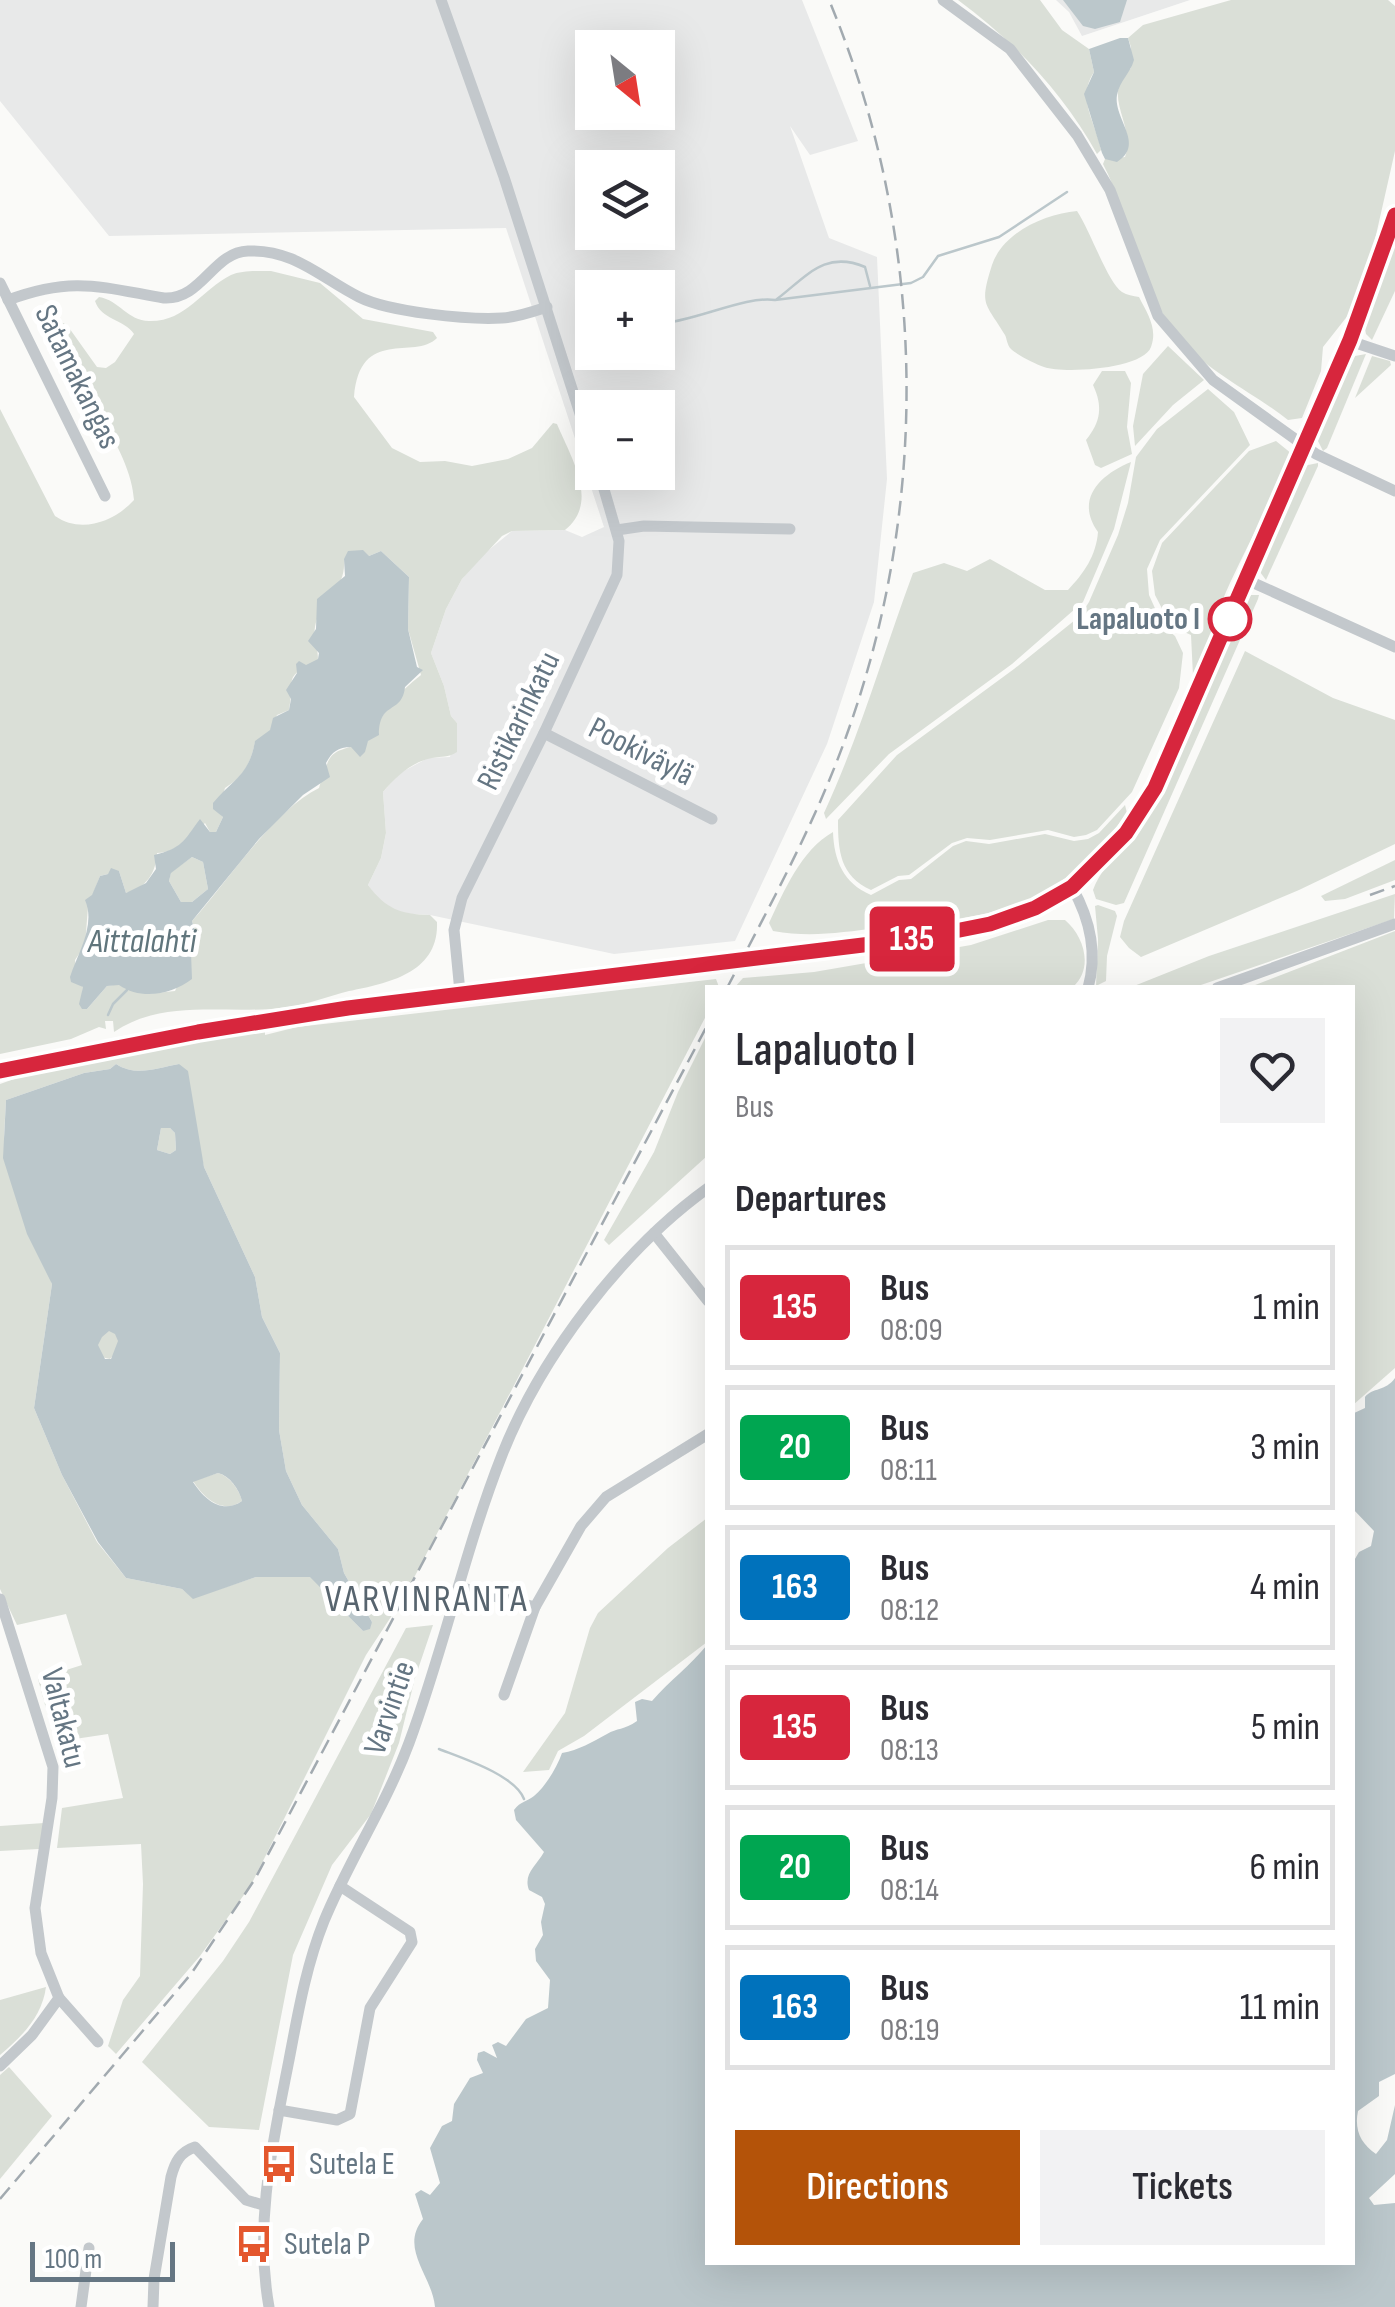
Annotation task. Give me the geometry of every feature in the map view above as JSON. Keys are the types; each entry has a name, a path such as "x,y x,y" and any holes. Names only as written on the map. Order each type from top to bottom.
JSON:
{"street":[{"path":"441,0 575,396"},
{"path":"943,0 1010,49 1077,135 1110,190 1158,316 1212,380 1304,447 1395,490"},
{"path":"0,1071 198,1032 460,992 964,930 1015,917 1072,887 1126,833 1155,788 1350,340 1395,215"},
{"path":"8,300 56,285 82,283 177,298 199,286 230,257 250,251 297,260 362,299 386,306 481,318 515,316 547,307"},
{"name":"Satamakangas","path":"0,283 105,496"},
{"path":"1350,340 1395,356"},
{"name":"Ristikarinkatu","path":"460,992 454,940 457,912 612,590 620,563 617,530 605,490"},
{"path":"617,530 644,526 790,530"},
{"path":"1247,580 1395,647"},
{"name":"Pookiväylä","path":"544,733 712,819"},
{"path":"1072,887 1083,905 1092,939 1089,985"},
{"path":"1224,985 1395,924"},
{"name":"Varvintie","path":"269,2307 263,2271 263,2205 306,1974 340,1886 396,1774 502,1456 533,1390 587,1310 654,1233 705,1190"},
{"path":"654,1233 705,1297"},
{"path":"504,1695 535,1607 581,1526 606,1496 705,1436"},
{"path":"460,1587 535,1607"},
{"name":"Valtakatu","path":"0,1600 52,1767 52,1798 35,1908 41,1953 59,1998"},
{"path":"279,2110 337,2120 350,2114 370,2008 412,1942 410,1932 340,1886"},
{"path":"0,2066 32,2035 59,1998 98,2042"},
{"path":"153,2307 171,2177 186,2150 195,2147 246,2200 263,2205"},
{"path":"81,2307 88,2248"}],"shaded area":[{"path":"0,0 802,0 858,141 810,155 790,126 829,238 877,257 887,479 874,602 827,744 735,941 614,954 430,915 396,913 381,903 368,885 381,858 386,833 383,792 400,773 428,758 450,757 457,723 451,716 431,653 446,609 462,579 480,557 512,531 565,530 582,537 604,527 592,490 675,490 675,390 575,390 575,439 506,228 109,236 0,101"},
{"path":"958,0 1040,0 1062,30 1089,49 1094,72 1087,101 1101,150 1097,154 1069,110 1036,70"},
{"path":"1056,0 1190,0 1082,36 1069,12"},
{"path":"1231,0 1388,0 1395,6 1395,151 1367,275 1349,314 1323,347 1321,371 1302,418 1288,420 1206,363 1182,341 1156,301 1103,164 1105,159 1125,157 1126,133 1118,89 1131,68 1128,38 1143,25"},
{"path":"1077,211 1117,287 1139,297 1151,321 1151,347 1145,354 1119,365 1054,369 1011,349 986,303 986,289 997,253 1015,234 1052,216"},
{"path":"1395,237 1395,291 1372,340 1364,323"},
{"path":"271,271 320,283 363,319 433,332 437,338 427,344 377,353 366,361 358,375 354,397 392,448 420,462 472,466 508,459 532,448 553,423 557,424 575,465 575,490 582,493 580,506 565,530 512,531 502,536 462,579 446,609 431,653 451,716 457,723 457,752 417,763 383,792 386,833 381,858 368,885 394,909 430,915 437,922 430,953 420,964 395,979 304,1004 176,1011 134,1021 114,1032 113,1021 105,1021 106,1029 99,1027 71,1039 0,1054 0,409 55,516 86,525 117,514 134,500 131,480 112,436 51,325 57,320 67,325 97,367 106,368 115,362 134,334 102,312 95,301 99,297 142,320 162,320 183,311 220,281 245,272","holes":["381,551 409,577 408,629 421,675 390,705 368,741 330,758 319,788 268,829 192,921 198,942 175,991 146,994 119,984 107,986 87,1009 83,987 77,982 75,960 85,945 88,907 100,876 119,871 126,893 133,891 149,879 157,853 177,847 205,823 210,832 216,832 223,817 218,811 225,788 246,768 255,742 270,731 277,715 289,710 294,675 318,660 315,625 320,610 342,578 344,559"]},
{"path":"1168,346 1204,380 1173,405 1135,446 1133,426 1143,374"},
{"path":"1366,354 1323,451 1316,437 1345,367 1355,356"},
{"path":"1372,356 1390,361 1391,365 1355,398"},
{"path":"1102,371 1125,371 1131,383 1127,427 1132,454 1101,468 1095,465 1086,440 1097,420 1099,407 1093,385"},
{"path":"1208,389 1234,412 1250,445 1160,540 1147,569 1149,595 1163,626 1175,636 1183,653 1179,688 1132,792 1097,830 1086,835 1074,837 1048,830 990,840 967,838 952,843 909,875 898,876 871,890 861,884 843,861 838,820 897,755 1080,616 1118,535 1136,457 1157,429"},
{"path":"1276,441 1292,454 1225,594 1198,672 1193,676 1191,635 1171,626 1155,595 1152,571 1162,543 1249,451"},
{"path":"1131,462 1114,529 1083,602 1012,664 889,754 826,819 824,813 913,573 944,563 967,571 990,559 1045,590 1068,590 1095,549 1098,532 1089,509 1094,490 1109,474"},
{"path":"1318,463 1266,580 1260,572 1303,466"},
{"path":"1251,595 1259,595 1124,903 1116,905 1096,899 1093,890 1098,879 1145,819 1165,783 1244,602"},
{"path":"1245,651 1333,698 1395,720 1395,844 1299,890 1141,957 1120,937 1124,921"},
{"path":"1125,805 1127,813 1074,871 1019,904 957,919 826,934 773,931 769,923 803,860 833,832 842,869 853,884 871,895 899,880 911,879 953,846 966,841 989,844 1045,834 1074,841 1088,839 1099,833"},
{"path":"192,857 203,862 208,889 192,902 181,902 169,881 171,872"},
{"path":"1395,860 1395,880 1345,899 1325,901 1321,896"},
{"path":"1395,894 1394,919 1201,985 1136,985 1209,956"},
{"path":"1095,906 1115,911 1117,916 1107,956 1106,981 1098,985 1096,985"},
{"path":"1048,920 1065,920 1081,943 1085,962 1074,985 737,985 743,978 814,972 971,945"},
{"path":"1395,931 1395,1368 1355,1403 1355,985 1255,985"},
{"path":"716,979 718,985 705,985 705,1018 404,1597 366,1655 251,1885 200,1956 116,2054 108,2046 123,2000 140,1976 141,1844 57,1848 62,1808 123,1798 108,1734 55,1742 38,1679 82,1665 66,1614 17,1625 0,1589 0,1084 37,1071 265,1029 265,1035 297,1027","holes":["116,1064 131,1070 179,1064 204,1167 255,1277 262,1317 280,1353 279,1430 286,1471 302,1505 338,1549 344,1573 372,1622 363,1631 311,1577 256,1577 193,1598 182,1589 126,1578 97,1542 62,1475 34,1408 52,1284 4,1136 6,1100"]},
{"path":"705,1038 705,1158 609,1245 604,1240 654,1152"},
{"path":"161,1128 170,1128 175,1133 176,1150 170,1154 157,1150"},
{"path":"108,1317 122,1345 110,1359 97,1356 99,1331"},
{"path":"218,1473 233,1484 242,1501 221,1505 202,1493 193,1481"},
{"path":"705,1520 705,1644 584,1736 558,1751 549,1770 523,1772 565,1713 598,1613"},
{"path":"433,1625 399,1743 371,1814 332,1865 293,1955 259,2130 209,2127 142,2062 223,1961 249,1922 406,1628"},
{"path":"44,1823 39,1849 0,1851 0,1826"},
{"path":"46,1987 35,2017 0,2055 0,2000"},
{"path":"9,2067 52,2116 0,2179 0,2075"}],"water":[{"path":"1063,0 1127,0 1120,22 1095,29 1083,26"},
{"path":"1128,38 1134,60 1117,95 1129,147 1117,162 1105,159 1102,153 1084,94 1094,72 1089,49"},
{"name":"Aittalahti","path":"363,550 369,556 381,551 409,577 408,629 417,667 423,670 405,687 400,701 386,712 379,735 368,741 365,752 360,757 351,747 333,753 326,763 330,777 303,795 259,839 192,921 198,942 191,953 192,979 157,994 107,986 87,1009 82,1009 79,1004 83,987 71,982 70,977 87,929 85,900 92,895 100,876 108,874 111,868 119,871 126,893 146,883 156,869 154,855 181,843 200,819 210,832 216,832 223,817 213,809 213,803 244,770 255,741 270,730 273,718 289,710 291,699 286,690 297,673 296,664 299,661 306,665 318,659 319,653 308,641 316,629 317,599 345,576 344,559 348,551","holes":["192,857 203,862 208,889 192,902 181,902 169,881 171,873"]},
{"path":"116,1064 139,1071 179,1064 188,1071 204,1167 255,1277 262,1317 280,1353 279,1430 286,1471 302,1505 338,1549 344,1573 372,1622 370,1629 363,1631 310,1577 256,1577 193,1599 182,1589 126,1578 98,1542 62,1475 34,1408 52,1284 27,1234 3,1158 6,1100 84,1073 110,1069","holes":["161,1128 170,1128 175,1133 176,1150 170,1154 157,1150","109,1331 118,1341 111,1359 105,1359 98,1345","218,1473 233,1484 242,1501 221,1506 202,1494 193,1482"]},
{"path":"1395,1378 1395,2074 1379,2082 1379,2096 1358,2111 1357,2124 1366,2146 1376,2154 1387,2140 1395,2105 1395,2174 1369,2198 1374,2205 1395,2203 1395,2307 435,2307 414,2241 423,2219 415,2194 421,2190 430,2195 440,2183 430,2148 442,2126 452,2121 454,2104 470,2078 483,2073 478,2053 484,2051 497,2058 492,2045 498,2042 506,2046 526,2019 548,2008 550,1980 536,1961 535,1949 543,1935 545,1904 542,1897 529,1890 528,1884 529,1875 544,1852 516,1820 514,1810 543,1787 562,1753 637,1721 635,1702 652,1701 705,1647 705,2265 1355,2265 1355,1559 1371,1546 1374,1531 1355,1511 1355,1413 1365,1408 1368,1394"}],"waterway":[{"path":"675,321 750,301 911,283 923,277 938,256 999,237 1067,192"},
{"path":"777,299 817,268 839,262 865,267 870,286"},
{"path":"108,1015 127,990"},
{"path":"439,1749 499,1775 519,1790 524,1799"}],"railway":[{"path":"729,985 807,831 847,734 875,644 894,552 904,459 906,365 900,272 885,179 861,88 829,0"},
{"path":"1370,895 1395,886"},
{"path":"0,2199 191,1974 255,1879 705,1030"}],"bus line":[{"name":"135","path":"0,1071 198,1032 348,1008 920,938 1015,917 1072,887 1126,833 1155,788 1371,290 1395,215"}],"place":[{"name":"Lapaluoto I","path":"1230,619"},
{"name":"Sutela E","path":"279,2164"},
{"name":"Sutela P","path":"254,2244"}],"district":[{"name":"VARVINRANTA","path":"427,1599"}]}
